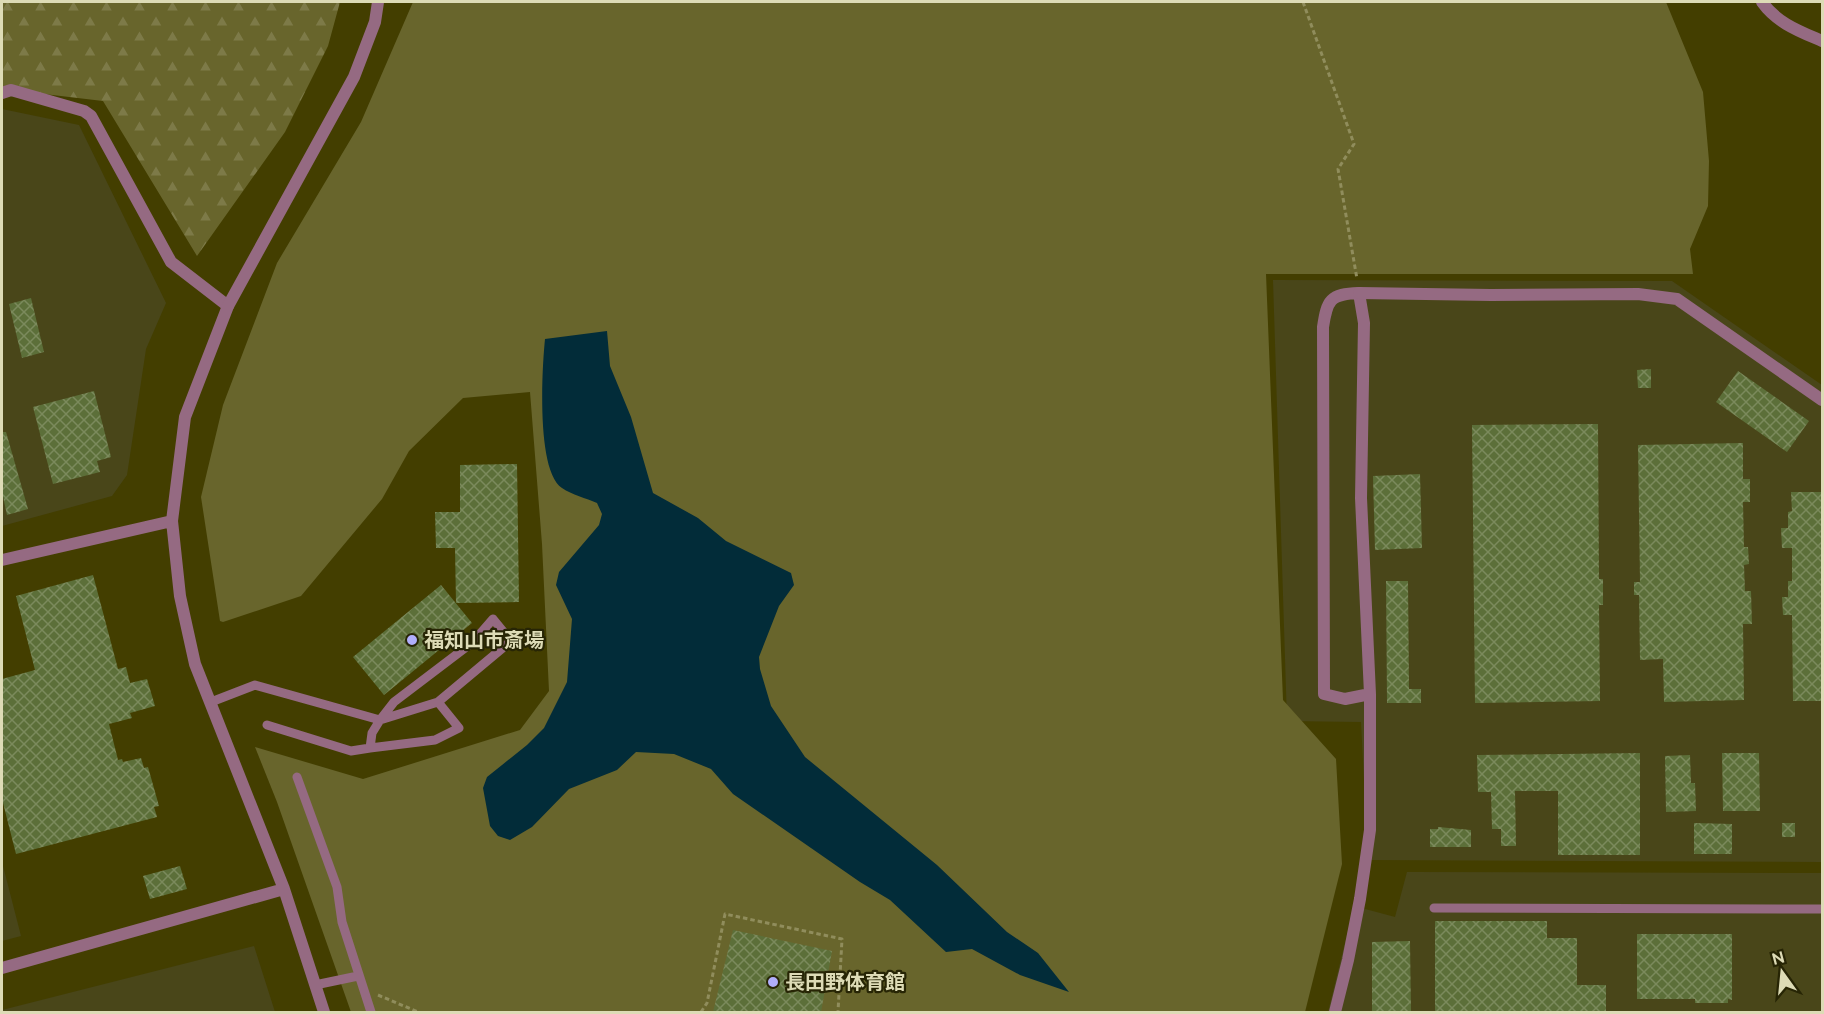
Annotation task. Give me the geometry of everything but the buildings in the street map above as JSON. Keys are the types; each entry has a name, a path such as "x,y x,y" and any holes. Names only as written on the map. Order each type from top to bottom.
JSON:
{"street":[{"path":"324,1012 284,889 195,664 180,596 172,521 185,417 228,306 354,77 375,22 378,2"},
{"path":"1762,2 1787,26 1822,41"},
{"path":"2,93 11,90 84,111 91,116 171,262 228,306"},
{"path":"1370,694 1344,699 1324,694 1323,327 1326,306 1341,293 1638,294 1677,299 1822,400"},
{"path":"1335,1012 1358,909 1370,830 1370,694 1361,498 1364,323 1359,293"},
{"path":"2,560 172,521"},
{"path":"2,968 284,889"}],"lane":[{"path":"211,702 255,685 380,720 438,702 511,641 493,619 473,642 394,702 380,720 372,733 370,748"},
{"path":"267,725 351,751 435,740 459,728 438,702"},
{"path":"297,777 338,887 342,922 370,1012"},
{"path":"1434,908 1822,909"},
{"path":"315,986 358,976"}],"path":[{"path":"1303,2 1354,144 1338,169 1359,293"},
{"path":"701,1012 707,1003 725,915 842,939 838,1012"},
{"path":"362,988 418,1012"}],"shaded area":[{"path":"2,109 79,125 166,303 146,349 127,475 112,496 2,526"},
{"path":"1273,280 1672,281 1822,385 1822,862 1368,860 1361,722 1287,721"},
{"path":"2,862 21,936 2,941"},
{"path":"1407,872 1822,873 1822,1012 1328,1012 1354,906 1395,917"},
{"path":"254,946 275,1012 2,1012 2,1010"}],"green space":[{"path":"2,2 340,2 328,46 285,132 197,256 103,101 2,89"},
{"path":"413,2 1666,2 1703,92 1709,161 1708,206 1690,249 1693,274 1266,274 1283,700 1336,759 1342,864 1305,1012 351,1012 277,802 255,747 363,779 520,730 549,691 542,544 530,392 463,398 409,451 382,499 301,596 223,622 220,621 201,497 223,405 277,263 361,122"}],"water":[{"path":"607,331 610,366 631,417 653,493 698,518 726,541 791,573 794,585 779,606 759,657 760,669 771,706 805,757 937,865 1007,932 1038,953 1069,992 1020,975 972,949 946,952 890,900 860,882 733,794 711,769 674,754 636,752 617,770 569,789 532,827 510,840 498,836 490,826 483,788 487,777 527,745 544,728 567,682 572,619 556,585 559,572 599,525 602,514 597,503 562,488 554,478 548,462 544,441 542,395 545,339"}],"place":[{"name":"福知山市斎場","path":"412,640"},
{"name":"長田野体育館","path":"773,982"}]}
